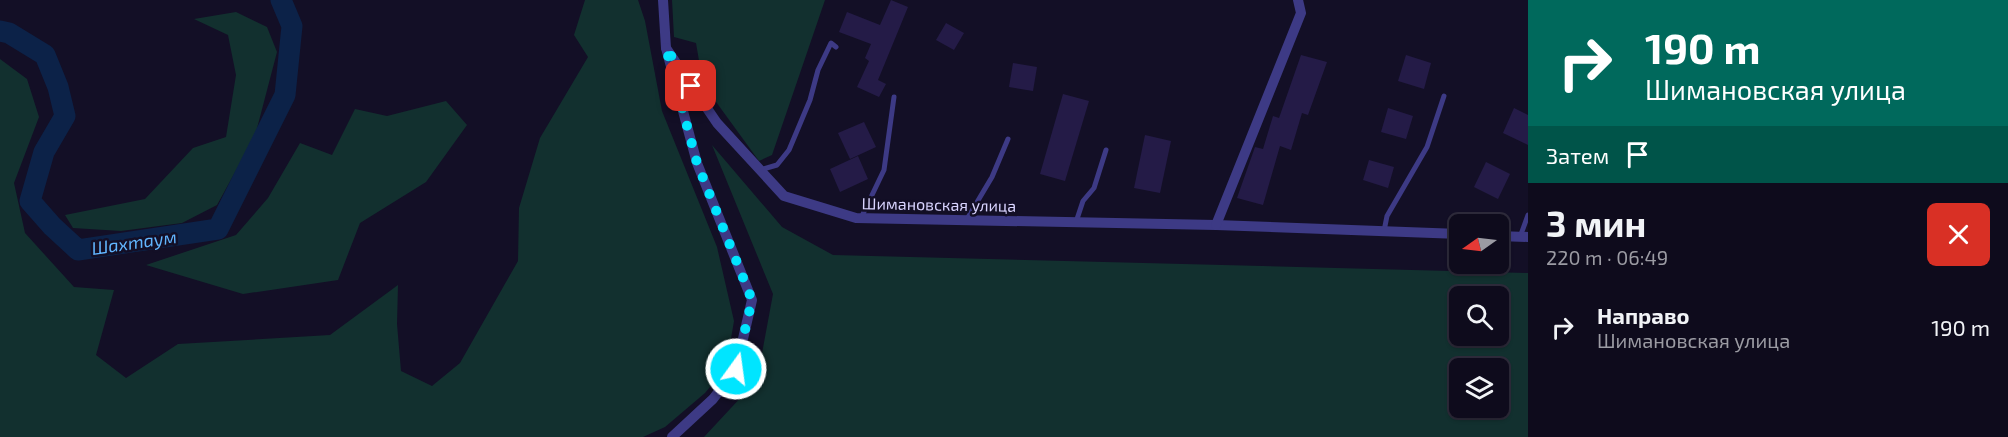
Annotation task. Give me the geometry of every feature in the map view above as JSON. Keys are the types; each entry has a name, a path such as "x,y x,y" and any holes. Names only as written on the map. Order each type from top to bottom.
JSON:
{"street":[{"path":"663,0 666,48 697,163 752,300 736,369 713,399 672,437"},
{"path":"1216,225 1301,13 1298,0"},
{"name":"Шимановская улица","path":"666,48 717,123 784,196 861,218 1216,225 1449,234"},
{"path":"1509,236 1524,237"}],"lane":[{"path":"758,170 777,165 789,150 810,100 818,70 831,43 836,47"},
{"path":"1384,231 1388,216 1427,147 1444,96"},
{"path":"861,218 884,170 894,97"},
{"path":"966,220 992,177 1008,139"},
{"path":"1076,222 1083,201 1094,188 1106,150"},
{"path":"1524,237 1528,215"}],"green space":[{"path":"585,0 638,0 645,21 662,111 717,247 734,321 726,368 705,393 665,427 643,437 0,437 0,59 27,79 39,117 14,183 25,233 74,287 114,290 96,355 126,378 178,344 330,335 398,285 397,324 401,371 432,386 460,363 518,261 519,208 540,138 588,57 574,35"},
{"path":"672,0 825,0 772,155 759,161 703,84 696,43 674,37"},
{"path":"236,12 267,27 277,52 255,136 217,205 182,223 121,231 73,228 65,215 145,199 193,148 226,137 236,75 228,35 194,19"},
{"path":"446,101 467,125 426,182 360,223 338,280 243,294 146,265 236,235 268,198 300,143 332,155 355,109 387,116"},
{"path":"712,145 782,227 833,255 1449,271 1449,274 1528,273 1528,437 704,437 757,380 773,294"}],"building":[{"path":"891,0 908,7 878,80 886,84 879,97 857,87 869,61 865,58 871,44 839,32 847,12 880,25"},
{"path":"946,23 964,33 954,50 936,40"},
{"path":"1301,55 1327,62 1308,115 1302,113 1291,150 1280,146 1263,205 1237,198 1255,147 1263,149 1273,116 1279,118"},
{"path":"1406,55 1431,63 1424,89 1398,81"},
{"path":"1013,63 1037,67 1033,91 1009,87"},
{"path":"1063,94 1089,101 1065,181 1040,174"},
{"path":"1388,108 1413,116 1406,139 1381,132"},
{"path":"1514,108 1528,115 1528,145 1503,133"},
{"path":"864,122 876,147 850,159 838,133"},
{"path":"1145,135 1171,141 1160,193 1134,188"},
{"path":"858,156 868,179 840,192 830,169"},
{"path":"1369,160 1394,167 1388,188 1363,180"},
{"path":"1486,162 1510,174 1498,199 1474,187"}],"waterway":[{"name":"Шахтаум","path":"0,31 9,33 45,55 58,87 65,116 44,152 30,201 78,250 218,229 285,95 292,26 281,0"}],"route":[{"path":"691,86 666,48 697,163 752,300 736,369"}]}
